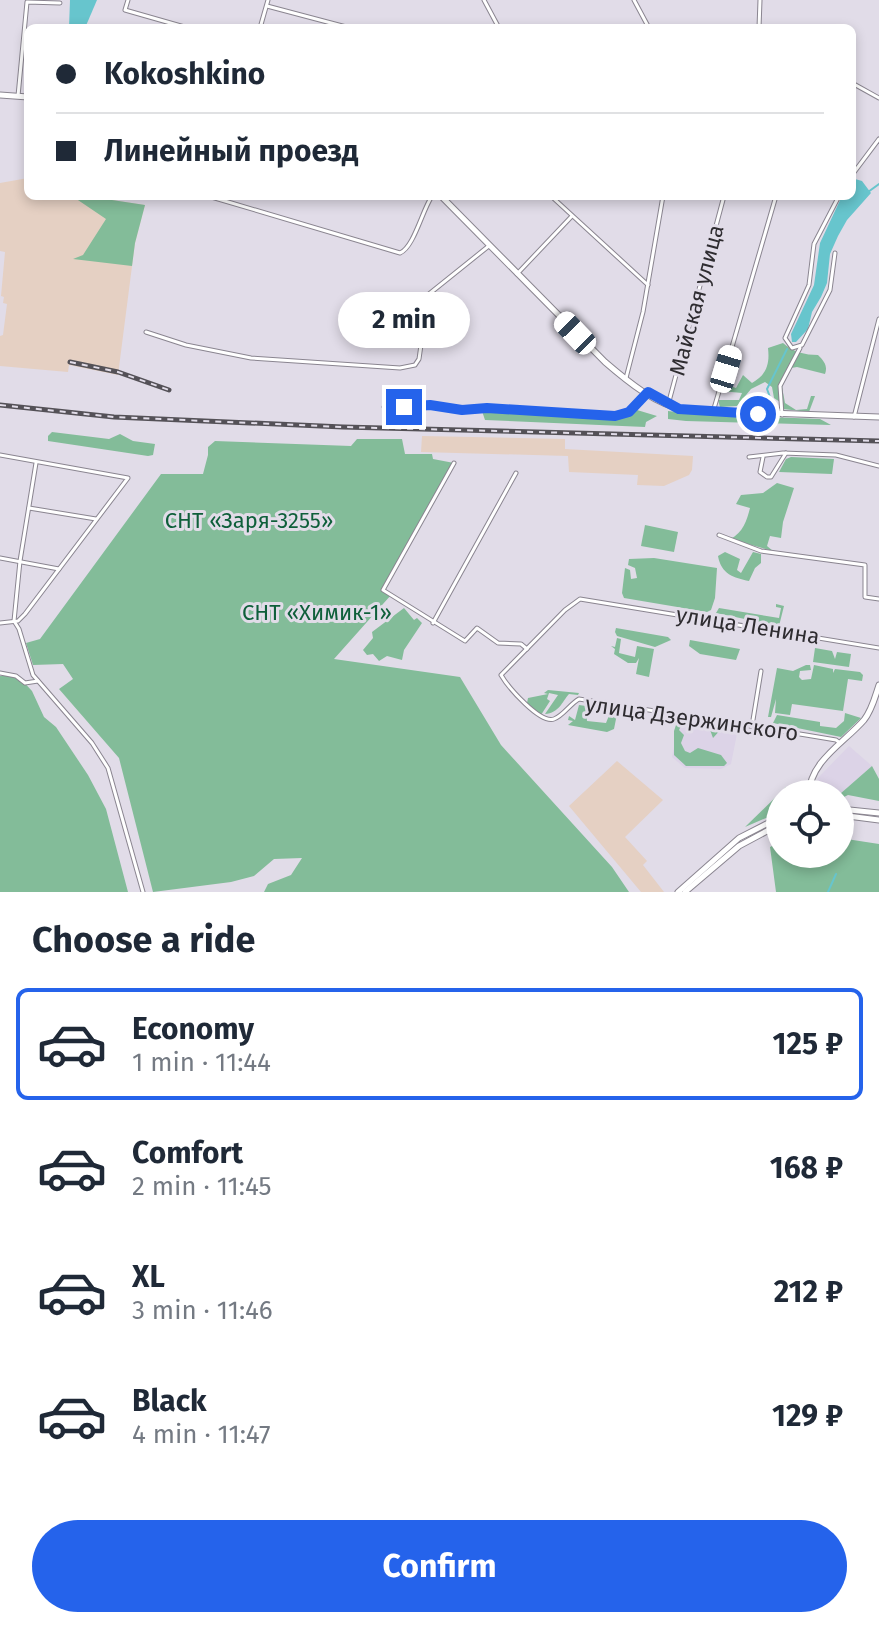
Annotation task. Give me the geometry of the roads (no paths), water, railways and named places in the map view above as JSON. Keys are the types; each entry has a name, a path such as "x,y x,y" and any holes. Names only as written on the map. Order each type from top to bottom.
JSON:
{"street":[{"path":"128,0 125,10 174,24"},
{"path":"261,24 268,0"},
{"path":"484,0 497,24"},
{"path":"634,0 647,24"},
{"path":"759,24 760,0"},
{"path":"24,24 28,2 60,3"},
{"path":"267,6 335,24"},
{"path":"18,96 24,27"},
{"path":"856,85 879,98"},
{"path":"0,95 24,97"},
{"path":"856,170 879,139"},
{"path":"221,200 400,253 409,246 430,200"},
{"path":"445,200 594,352 626,378 668,405 713,412 879,417"},
{"path":"555,200 648,285"},
{"path":"626,378 648,285 662,200"},
{"name":"Майская улица","path":"668,405 723,200"},
{"path":"713,412 775,200"},
{"path":"798,347 788,345 785,338 809,285 814,244 837,200"},
{"path":"517,274 572,216"},
{"path":"146,332 186,345 251,358 385,369 411,367 418,362 422,338 419,302 490,245"},
{"path":"782,415 780,386 798,356 798,347 828,296 835,253"},
{"path":"854,417 879,319"},
{"path":"384,407 430,405 462,410 487,408 615,416 629,412 648,392"},
{"path":"763,457 760,472 771,477 786,453"},
{"path":"749,457 786,453 845,456 879,466"},
{"path":"0,455 128,478 19,621 0,623"},
{"path":"36,463 14,621 29,667 92,743 108,768 143,892"},
{"path":"454,463 383,590 465,641 477,628 498,643 521,644 527,649"},
{"path":"433,623 516,473"},
{"path":"29,508 97,520"},
{"path":"719,535 767,552 865,565 865,597 879,599"},
{"path":"0,558 61,569"},
{"name":"улица Ленина","path":"527,649 580,599 879,648"},
{"name":"улица Дзержинского","path":"527,649 501,675 537,715 548,720 557,718 579,699 842,742"},
{"path":"752,726 761,671"},
{"path":"0,673 16,676 25,683 38,681"},
{"path":"813,780 817,768 866,717 879,685"},
{"path":"854,809 879,813"},
{"path":"854,814 879,820"},
{"path":"678,892 739,838 766,824"},
{"path":"685,892 739,846 766,832"}],"water":[{"path":"70,0 97,0 87,24 69,24"},
{"path":"856,179 862,181 871,193 847,220 838,236 830,254 827,283 812,312 808,329 796,342 792,342 791,334 814,285 820,243 840,200 856,200"}],"waterway":[{"path":"868,192 879,184"},
{"path":"771,400 767,389 787,349"},
{"path":"828,892 836,874"}],"railway":[{"path":"70,362 118,372 169,390"},
{"path":"0,405 114,417 343,427 879,441"}],"park label":[{"name":"СНТ «Заря-3255»","path":"249,520"},
{"name":"СНТ «Химик-1»","path":"317,612"}]}
